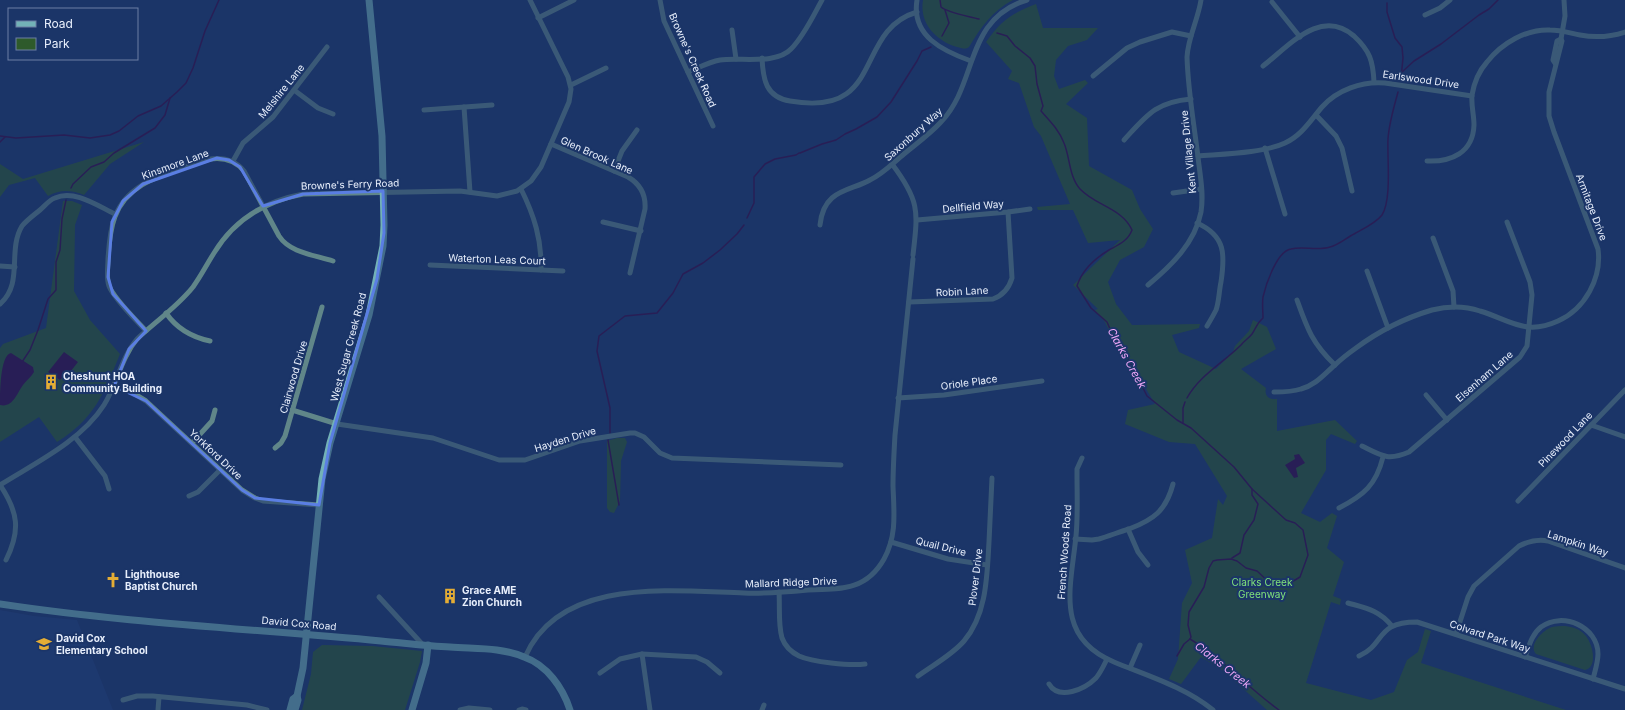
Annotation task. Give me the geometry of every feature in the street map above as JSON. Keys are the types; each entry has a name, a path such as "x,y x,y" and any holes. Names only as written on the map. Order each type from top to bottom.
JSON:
{"main road":[{"name":"West Sugar Creek Road","path":"295,710 303,668 324,469 369,315 383,246 382,136 370,0"},
{"name":"David Cox Road","path":"0,604 52,611 426,645 496,649 524,657 542,668 563,692 570,710"},
{"path":"412,710 426,663 426,645"},
{"name":"West Sugar Creek Road","path":"290,710 293,699 297,696"}],"street":[{"path":"530,0 571,85 606,68"},
{"path":"538,18 574,0"},
{"name":"Browne's Creek Road","path":"660,0 664,21 713,126"},
{"path":"688,72 716,61 779,57 791,50 822,0"},
{"path":"917,0 917,12 923,30 936,45 948,53 971,61"},
{"name":"Saxonbury Way","path":"820,225 824,209 832,198 841,192 871,180 940,124 947,116 959,95 980,38 994,21 1013,6 1027,0"},
{"name":"Kent Village Drive","path":"1148,285 1175,261 1197,223 1202,203 1202,189 1187,57 1201,0"},
{"path":"1425,15 1440,8 1450,0"},
{"name":"Armitage Drive","path":"1274,392 1291,392 1304,388 1318,381 1356,348 1388,328 1439,308 1454,306 1477,310 1513,324 1530,327 1554,322 1575,310 1592,286 1597,276 1600,257 1596,242 1549,116 1549,92 1555,63 1558,61 1562,41 1561,38 1565,12 1564,0"},
{"path":"1272,2 1300,37"},
{"path":"762,58 764,81 770,91 778,98 787,101 809,104 834,101 848,93 856,85 888,29 899,19 917,12"},
{"path":"1263,66 1308,31 1320,26 1334,25 1347,30 1363,44 1371,58 1374,82"},
{"path":"732,30 736,59"},
{"path":"1427,161 1440,162 1450,159 1466,147 1474,130 1472,96 1476,80 1482,68 1494,54 1509,42 1521,35 1536,30 1550,30 1598,37 1612,36 1625,32"},
{"path":"1093,76 1127,48 1140,42 1172,32 1191,36"},
{"name":"Melshire Lane","path":"233,162 243,143 270,122 327,47"},
{"name":"Earlswood Drive","path":"1198,156 1265,148 1282,144 1302,131 1328,101 1344,91 1359,85 1374,82 1472,96"},
{"name":"Browne's Ferry Road","path":"0,485 75,437 96,417 114,386 129,349 193,286 214,252 227,235 245,218 264,206 282,199 303,194 383,191 470,192 497,196 513,193 521,189 537,174 569,102 571,85"},
{"path":"294,90 318,108 333,114"},
{"path":"1124,140 1145,117 1159,106 1175,101 1191,99"},
{"path":"424,110 492,105"},
{"path":"464,107 470,192"},
{"path":"1316,115 1336,136 1342,148 1352,191"},
{"path":"614,171 622,151 637,130"},
{"name":"Glen Brook Lane","path":"551,144 631,179 636,183 643,194 645,209 630,273"},
{"path":"1265,148 1285,214"},
{"name":"Kinsmore Lane","path":"146,331 113,294 108,283 110,237 115,214 120,205 130,194 147,182 210,159 224,158 233,162"},
{"path":"233,162 244,171 279,236 286,244 294,249 333,261"},
{"name":"Mallard Ridge Drive","path":"524,657 543,627 554,619 587,603 614,594 650,590 750,593 843,589 867,579 877,570 891,542 894,530 894,460 898,398 917,220 912,194 906,182 892,164"},
{"path":"521,189 533,216 537,230 541,270"},
{"path":"1173,193 1202,189"},
{"path":"0,304 9,295 12,289 15,267 16,240 22,226 53,199 62,196 72,196 115,214"},
{"name":"Dellfield Way","path":"917,220 1030,209"},
{"name":"Robin Lane","path":"909,302 973,301 993,299 1006,292 1012,278 1008,212"},
{"path":"603,222 641,231"},
{"name":"Elsenham Lane","path":"1383,457 1399,456 1409,452 1520,357 1527,346 1532,295 1530,282 1507,222"},
{"path":"1197,223 1206,227 1216,236 1221,245 1224,259 1217,306 1207,326"},
{"path":"1433,238 1453,291 1454,306"},
{"name":"Waterton Leas Court","path":"430,265 563,271"},
{"path":"0,266 15,267"},
{"path":"1367,271 1388,328"},
{"path":"1297,300 1311,337 1319,349 1335,365"},
{"name":"Clairwood Drive","path":"275,448 281,443 285,436 322,307"},
{"path":"166,313 175,325 184,332 196,337 210,340"},
{"name":"Oriole Place","path":"898,398 944,395 1042,381"},
{"name":"Yorkford Drive","path":"114,386 133,393 141,398 242,490 255,498 270,501 319,505"},
{"name":"Pinewood Lane","path":"1518,501 1625,390"},
{"path":"1426,396 1448,420"},
{"path":"192,443 212,420 214,410"},
{"name":"Hayden Drive","path":"292,410 337,424 433,438 485,456 509,461 531,458 593,438 635,433 647,439 660,453 672,458 841,465"},
{"path":"1591,425 1625,437"},
{"path":"75,437 105,476 109,489"},
{"path":"1339,508 1358,498 1370,486 1379,471 1383,457 1362,446"},
{"name":"French Woods Road","path":"1082,458 1077,469 1076,539 1069,595 1070,612 1076,628 1084,641 1096,652 1200,700 1211,710"},
{"path":"189,496 198,492 220,470"},
{"name":"Plover Drive","path":"918,676 957,648 970,633 979,614 987,565 992,478"},
{"path":"1076,539 1099,539 1147,522 1157,514 1168,500 1173,484"},
{"path":"0,485 13,506 16,522 15,537 6,560"},
{"path":"1128,529 1138,552 1148,565"},
{"name":"Lampkin Way","path":"1456,634 1468,597 1474,586 1519,546 1528,541 1548,541 1625,568"},
{"name":"Quail Drive","path":"891,542 948,559 987,565"},
{"path":"779,592 782,638 786,646 792,652 804,658 814,660 849,665 865,664"},
{"path":"379,597 426,645"},
{"path":"1348,603 1378,613 1392,626 1383,633 1367,652 1359,656"},
{"path":"1525,657 1531,640 1541,627 1558,620 1576,622 1588,630 1595,642 1598,655 1593,679"},
{"name":"Colvard Park Way","path":"1392,626 1402,622 1417,622 1625,689"},
{"path":"1130,668 1140,645"},
{"path":"600,673 620,659 642,654 696,657 707,662 720,673"},
{"path":"642,654 650,710"},
{"path":"1048,684 1054,690 1062,692 1082,689 1096,677 1107,658"},
{"path":"123,700 137,696 158,697 229,703 267,710"},
{"path":"158,697 158,710"},
{"path":"229,703 229,710"},
{"path":"460,710 469,708 490,710"}],"highlighted area":[{"path":"217,158 229,160 240,167 263,206 303,194 383,191 384,233 377,279 330,443 319,505 255,498 242,490 146,401 114,386 129,349 146,331 113,294 108,277 112,222 123,201 143,184"}],"shaded area":[{"path":"64,352 78,362 64,380 62,378 60,380 48,372"},
{"path":"11,353 33,367 34,372 11,402 0,405 3,367 7,355"},
{"path":"1299,454 1305,463 1296,468 1298,477 1294,478 1285,465 1295,459 1294,455"},
{"name":"David Cox Elementary School","path":"0,610 34,616 77,620 113,710 0,710"}],"green space":[{"path":"923,0 1013,0 993,14 969,47 965,49 949,44 936,36 926,23 922,8"},
{"name":"Clarks Creek Greenway","path":"1036,4 1043,28 1098,28 1087,40 1068,46 1056,60 1054,76 1059,89 1085,80 1088,83 1066,104 1087,118 1089,166 1132,190 1140,209 1153,229 1144,247 1120,260 1108,282 1116,304 1132,325 1200,324 1199,328 1172,335 1179,352 1216,369 1233,352 1235,346 1249,331 1253,320 1267,327 1276,349 1241,369 1266,388 1266,395 1268,397 1277,399 1277,431 1335,420 1357,441 1355,444 1331,434 1326,440 1326,470 1301,513 1320,522 1332,513 1337,516 1327,548 1344,562 1333,596 1341,599 1340,605 1331,602 1306,683 1371,700 1394,692 1407,660 1418,652 1425,629 1431,631 1421,663 1566,710 1267,710 1222,670 1201,657 1181,684 1169,679 1178,659 1182,603 1192,583 1185,550 1212,538 1218,499 1223,505 1227,496 1195,444 1169,442 1125,424 1128,410 1155,404 1138,375 1115,343 1105,322 1095,310 1098,309 1073,285 1120,240 1088,243 1073,210 1038,210 1037,207 1070,204 1041,136 1034,127 1019,83 1008,79 1012,71 986,42 997,28 1008,18"},
{"path":"144,142 110,164 84,195 75,192 62,191 48,196 35,178 9,185 0,197 0,164 23,179"},
{"path":"63,201 72,201 82,205 75,225 74,291 90,320 120,354 103,393 89,415 70,433 57,442 39,417 0,442 0,348 3,344 46,328"},
{"path":"617,438 625,438 627,442 621,461 620,501 614,513 610,512 607,508 607,441"},
{"path":"1565,626 1579,630 1588,638 1593,654 1592,664 1589,668 1585,670 1536,654 1534,650 1535,642 1541,634 1552,627"},
{"path":"322,645 372,646 422,651 405,710 302,710 311,674 313,652"}],"waterway":[{"path":"0,136 16,138 64,135 90,138 110,135 119,131 138,116 161,106 186,83 193,68 205,31 219,0"},
{"name":"Clarks Creek","path":"940,0 941,7 944,9 953,13 979,19"},
{"path":"1402,72 1414,61 1441,44 1489,9 1498,0"},
{"path":"1387,3 1387,12 1395,38 1402,47 1403,58 1401,78"},
{"path":"942,36 949,23 945,10"},
{"name":"Clarks Creek","path":"997,33 1007,36 1015,46 1030,58 1035,66 1037,84 1043,106 1041,111 1062,138 1076,184 1086,195 1122,217 1132,230 1125,240 1104,253 1089,265 1079,280 1077,286 1091,308 1107,322 1114,338 1127,356 1147,396 1177,420 1191,428 1234,467 1252,489 1275,510 1286,520 1295,523 1303,530 1308,555 1300,577 1290,583 1281,585 1271,584 1257,571 1246,568 1237,561 1231,559 1213,561 1209,568 1204,587 1189,612 1188,625 1191,637 1190,639"},
{"path":"747,218 754,203 754,177 765,164 775,159 796,155 836,140 877,117 891,102 922,51 931,47"},
{"path":"1187,398 1205,376 1234,352 1251,335 1263,318 1264,291 1273,269 1286,251 1300,248 1321,249 1333,246 1369,226 1382,215 1385,208 1388,189 1389,133 1398,92"},
{"path":"71,188 73,184 91,167 104,162 114,153 155,128 165,115 170,98"},
{"path":"0,142 5,137"},
{"path":"22,362 30,350 48,299 56,290 56,262 60,250 62,219 66,200"},
{"path":"610,433 610,408 597,351 599,336 625,316 657,313 673,293 683,274 703,263 720,250 744,225"},
{"path":"1183,423 1183,408 1185,402"},
{"path":"608,440 619,505"},
{"name":"Clarks Creek","path":"1232,558 1240,553 1244,535 1254,520 1258,504 1252,495 1252,489"},
{"name":"Clarks Creek","path":"1190,639 1213,655 1279,710"},
{"path":"1177,656 1184,644 1190,639"}],"place":[{"name":"Cheshunt HOA Community Building","path":"51,382"},
{"name":"Lighthouse Baptist Church","path":"113,580"},
{"name":"Grace AME Zion Church","path":"450,596"},
{"name":"David Cox Elementary School","path":"44,644"}]}
